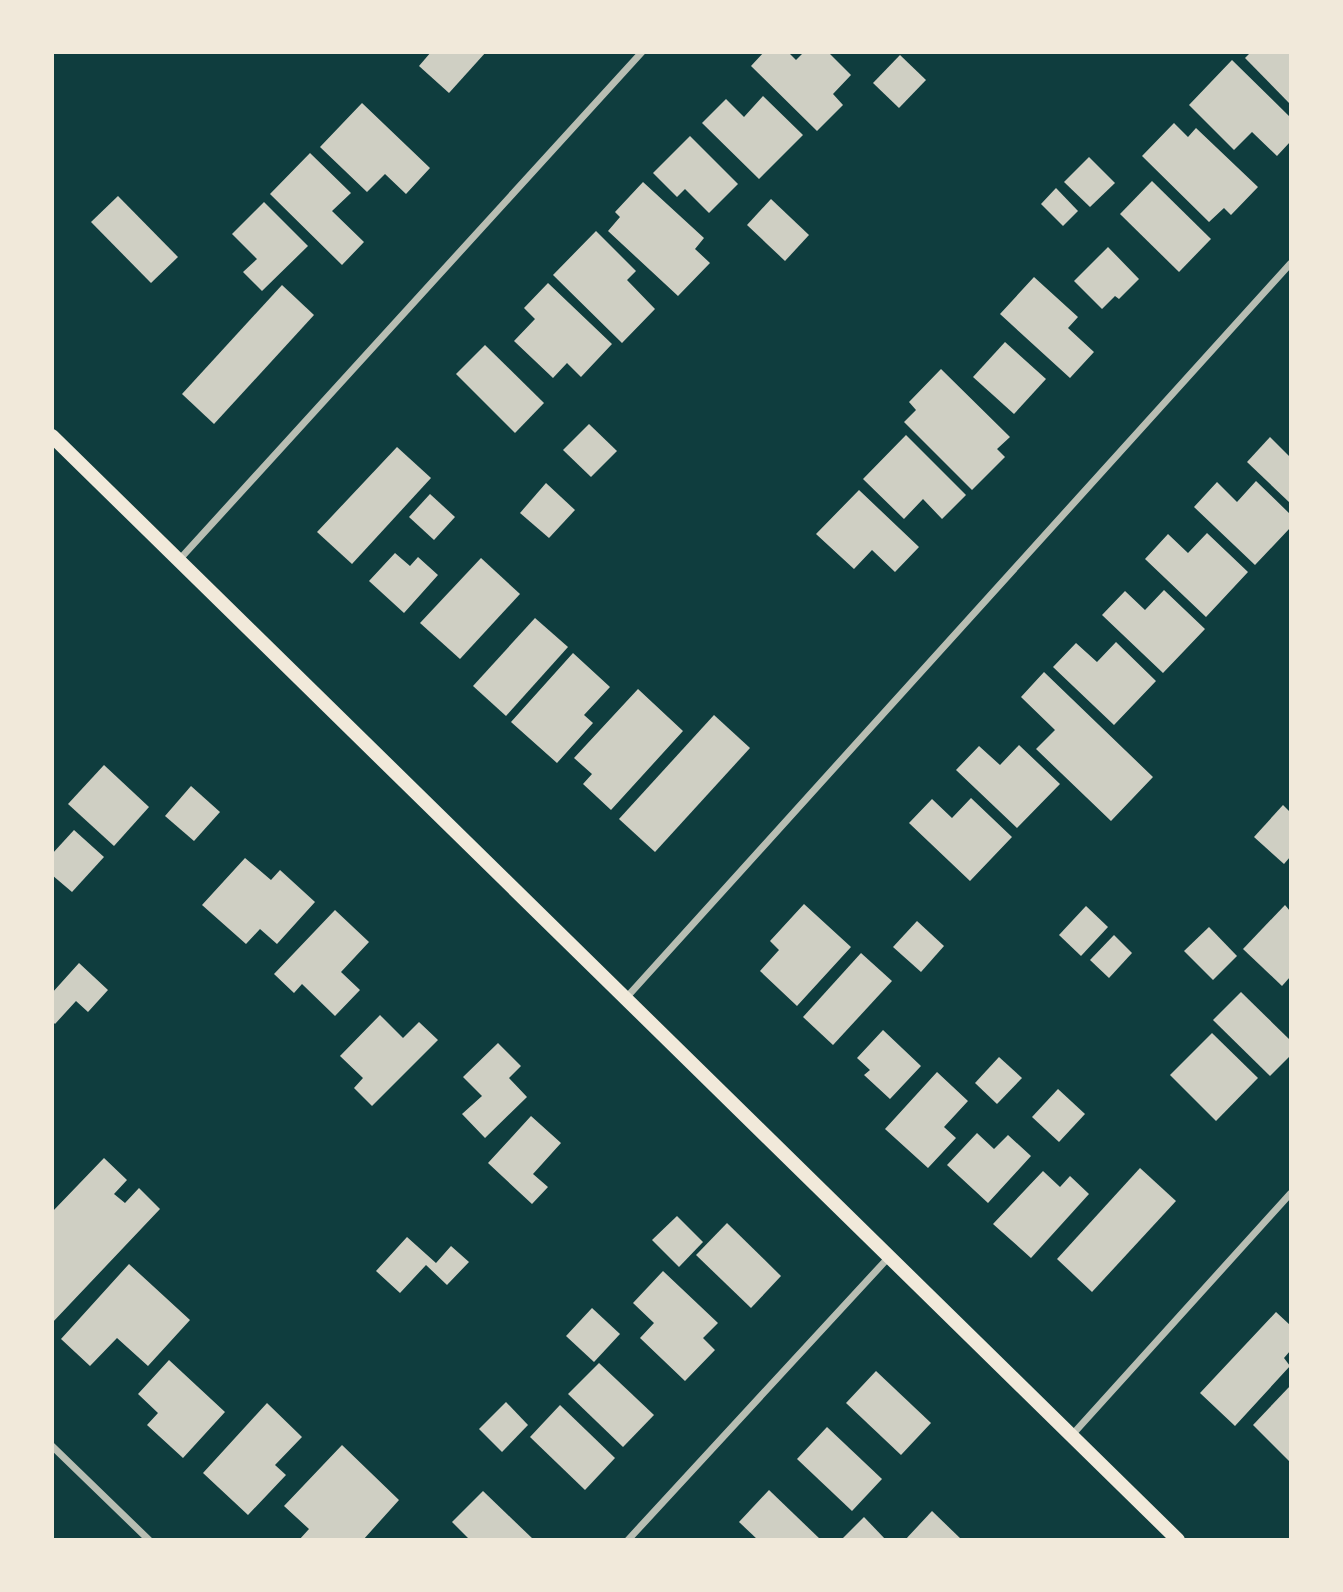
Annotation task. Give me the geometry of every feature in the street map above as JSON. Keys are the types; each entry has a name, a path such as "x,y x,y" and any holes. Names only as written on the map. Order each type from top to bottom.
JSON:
{"main road":[{"path":"52,436 1176,1539"}],"street":[{"path":"179,560 642,52"},
{"path":"626,998 1290,264"},
{"path":"1072,1435 1290,1194"},
{"path":"628,1539 889,1256"},
{"path":"52,1446 149,1539"}],"building":[{"path":"431,52 486,52 449,93 419,66"},
{"path":"764,52 788,52 796,60 804,52 828,52 851,75 833,94 843,105 817,131 751,66"},
{"path":"1251,52 1290,52 1290,104 1245,58"},
{"path":"900,55 926,80 899,108 873,83"},
{"path":"1232,60 1290,117 1290,142 1277,156 1252,132 1234,150 1189,105"},
{"path":"763,96 803,135 759,179 702,123 726,99 744,117"},
{"path":"362,103 430,168 406,194 385,174 367,192 320,147"},
{"path":"1174,123 1188,137 1196,128 1258,187 1231,215 1224,208 1209,222 1142,156"},
{"path":"690,136 738,184 709,213 685,189 677,197 653,173"},
{"path":"310,153 351,193 332,211 364,242 342,265 270,194"},
{"path":"1089,157 1115,183 1090,207 1064,182"},
{"path":"1152,181 1211,239 1179,272 1120,214"},
{"path":"643,182 704,238 695,249 710,263 678,296 608,231 620,217 615,212"},
{"path":"1056,188 1078,211 1063,226 1041,204"},
{"path":"118,196 178,257 151,283 91,222"},
{"path":"771,199 809,235 785,261 747,225"},
{"path":"264,202 308,246 262,291 243,272 257,259 232,234"},
{"path":"596,231 636,271 627,280 655,309 622,343 553,275"},
{"path":"1108,247 1139,279 1119,299 1115,296 1102,309 1074,281"},
{"path":"1034,277 1078,317 1068,328 1094,352 1070,378 1000,314"},
{"path":"548,283 612,344 581,377 567,363 553,378 514,341 535,319 524,308"},
{"path":"282,285 314,315 214,424 182,394"},
{"path":"1005,342 1046,379 1014,414 973,377"},
{"path":"485,345 544,403 515,433 456,374"},
{"path":"941,369 1010,437 997,449 1005,457 972,490 904,422 916,410 909,402"},
{"path":"589,424 617,451 591,477 563,450"},
{"path":"906,435 966,495 942,519 923,499 904,519 863,479"},
{"path":"1270,437 1290,457 1290,503 1247,462"},
{"path":"397,447 431,478 352,564 317,532"},
{"path":"1256,481 1290,514 1290,528 1255,565 1194,507 1217,482 1237,502"},
{"path":"546,483 575,510 549,538 520,513"},
{"path":"859,490 919,547 895,572 872,550 854,569 816,534"},
{"path":"430,494 455,517 434,540 409,517"},
{"path":"1207,533 1248,572 1206,617 1145,559 1168,534 1188,553"},
{"path":"395,553 410,566 418,557 438,575 404,613 369,581"},
{"path":"481,558 520,594 460,659 420,623"},
{"path":"1164,590 1205,629 1163,673 1102,615 1125,591 1145,610"},
{"path":"535,618 568,647 506,716 473,686"},
{"path":"1116,642 1156,681 1114,725 1053,667 1076,643 1097,662"},
{"path":"573,653 610,687 584,715 593,723 557,763 511,722"},
{"path":"1044,672 1153,777 1111,821 1036,749 1055,730 1021,697"},
{"path":"638,689 683,731 611,810 583,784 592,774 574,758"},
{"path":"714,715 750,748 655,852 619,819"},
{"path":"1019,745 1060,784 1017,828 956,770 979,746 1000,765"},
{"path":"104,765 149,807 114,846 68,804"},
{"path":"191,786 220,812 194,841 165,816"},
{"path":"971,798 1012,837 970,881 909,823 932,799 952,818"},
{"path":"1283,805 1290,812 1290,857 1284,864 1254,837"},
{"path":"74,830 104,857 72,892 52,875 52,854"},
{"path":"245,858 271,880 280,870 315,902 277,944 260,929 246,944 202,905"},
{"path":"804,904 851,947 797,1006 760,971 779,950 770,941"},
{"path":"1285,905 1290,911 1290,977 1282,986 1243,949"},
{"path":"1086,906 1108,927 1081,956 1059,935"},
{"path":"335,910 369,942 341,972 360,990 335,1016 302,984 294,993 274,974"},
{"path":"917,921 944,946 921,972 893,947"},
{"path":"1209,927 1237,956 1213,980 1184,951"},
{"path":"1114,935 1132,953 1109,978 1090,960"},
{"path":"861,953 892,981 833,1045 803,1017"},
{"path":"79,963 108,990 88,1012 76,1001 55,1024 52,1021 52,993"},
{"path":"1241,992 1290,1040 1290,1056 1270,1076 1213,1020"},
{"path":"380,1015 403,1038 419,1022 438,1040 372,1106 354,1088 363,1078 340,1056"},
{"path":"883,1030 921,1066 890,1099 864,1075 870,1070 857,1058"},
{"path":"1212,1033 1258,1078 1216,1121 1170,1075"},
{"path":"498,1043 521,1066 509,1078 527,1097 485,1138 462,1114 482,1096 463,1077"},
{"path":"999,1057 1022,1078 997,1104 975,1083"},
{"path":"937,1072 968,1101 944,1127 956,1138 928,1168 885,1129"},
{"path":"1058,1089 1085,1114 1059,1142 1032,1117"},
{"path":"531,1116 561,1143 533,1174 548,1187 532,1204 488,1163"},
{"path":"977,1133 994,1149 1008,1135 1031,1156 988,1203 947,1165"},
{"path":"104,1158 127,1180 114,1194 125,1203 139,1188 160,1209 52,1323 52,1212"},
{"path":"1140,1168 1176,1201 1092,1292 1057,1259"},
{"path":"1043,1171 1060,1187 1070,1176 1089,1194 1031,1258 993,1224"},
{"path":"677,1216 703,1242 679,1267 652,1240"},
{"path":"727,1223 781,1276 751,1308 696,1255"},
{"path":"407,1237 436,1263 451,1246 469,1262 447,1285 426,1265 400,1293 376,1271"},
{"path":"129,1264 190,1320 148,1366 117,1338 90,1366 61,1339"},
{"path":"663,1271 718,1323 703,1338 715,1350 685,1381 640,1338 654,1323 633,1303"},
{"path":"592,1308 620,1334 594,1362 566,1336"},
{"path":"1276,1312 1290,1325 1290,1351 1284,1358 1290,1366 1235,1426 1200,1393"},
{"path":"169,1360 225,1412 183,1458 147,1425 158,1413 138,1394"},
{"path":"599,1363 654,1415 623,1447 568,1394"},
{"path":"876,1371 931,1423 901,1455 846,1403"},
{"path":"1290,1386 1290,1462 1253,1425"},
{"path":"506,1402 528,1425 502,1452 479,1429"},
{"path":"267,1403 302,1437 275,1465 286,1475 248,1515 203,1473"},
{"path":"560,1405 615,1458 585,1490 530,1437"},
{"path":"827,1427 882,1479 852,1511 797,1459"},
{"path":"342,1445 399,1500 363,1540 299,1540 309,1529 284,1506"},
{"path":"769,1490 821,1540 758,1540 739,1522"},
{"path":"483,1491 534,1540 470,1540 452,1522"},
{"path":"932,1511 962,1540 905,1540"},
{"path":"864,1517 886,1540 841,1540"}]}
